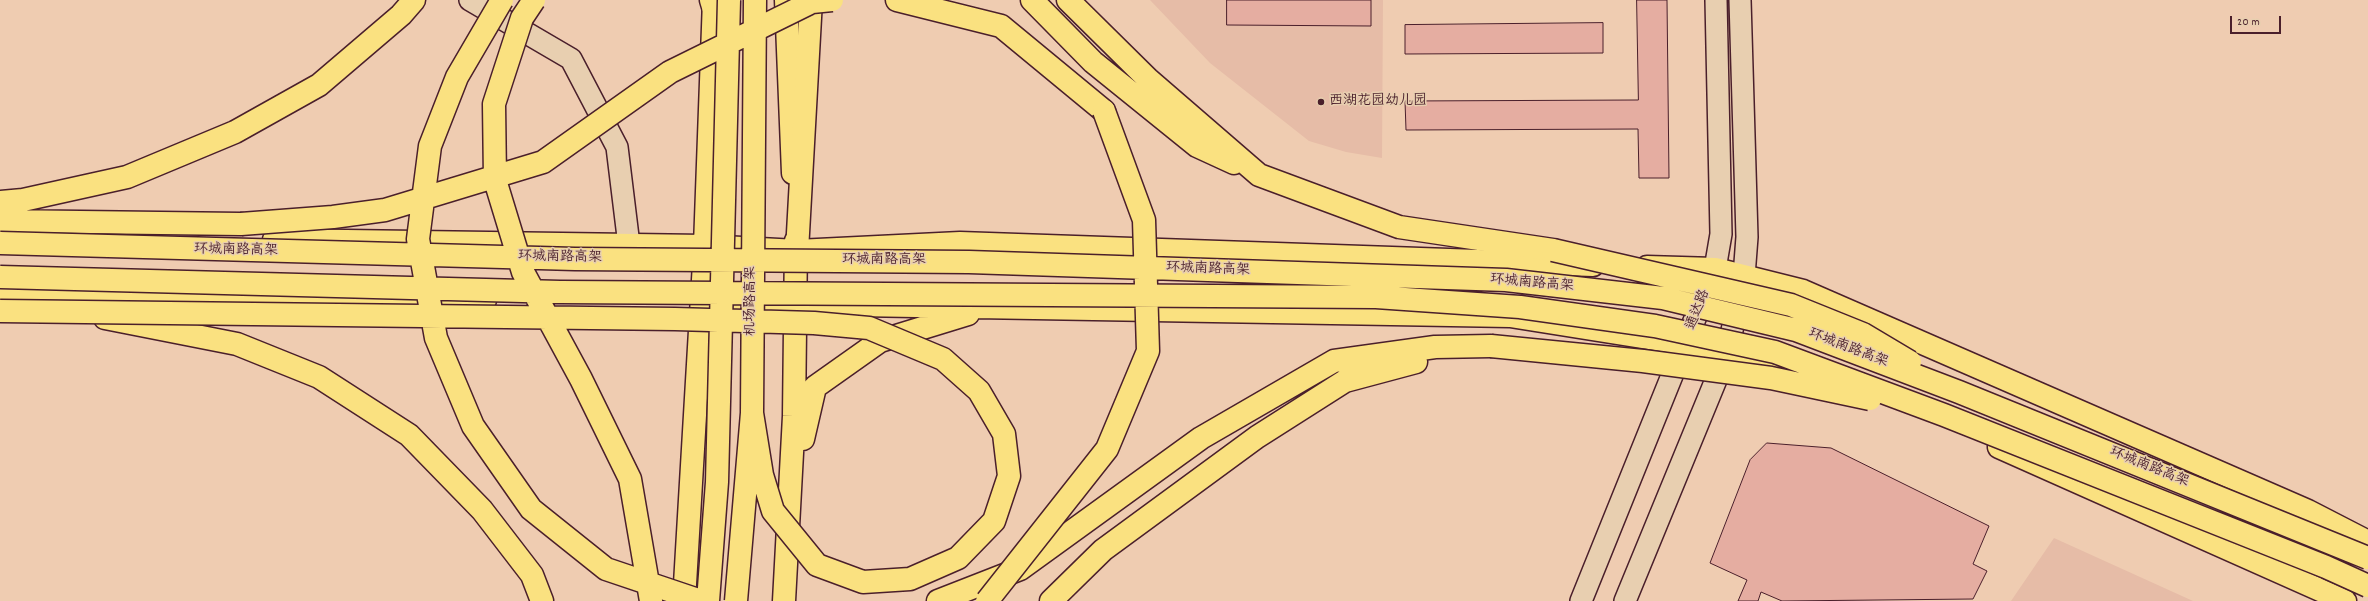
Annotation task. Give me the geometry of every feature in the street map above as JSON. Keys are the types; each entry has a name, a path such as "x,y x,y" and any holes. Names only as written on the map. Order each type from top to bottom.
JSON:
{"main road":[{"path":"0,202 23,200 127,177 235,132 319,85 402,15 414,0"},
{"path":"502,0 457,77 430,146 418,238 436,338 473,426 531,509 606,569 701,601"},
{"path":"534,0 522,18 494,104 496,180 523,272 581,379 630,479 651,601"},
{"name":"机场路高架","path":"736,601 752,413 755,0"},
{"path":"786,0 797,251"},
{"path":"784,601 794,416 797,251 811,0"},
{"path":"0,221 241,224 333,218 385,210 543,162 670,72 812,2 832,0"},
{"path":"897,0 1001,26 1104,111 1144,220 1148,351 1107,449 987,601"},
{"path":"1032,0 1093,62 1197,146 1259,175 1399,227 1553,250 1791,305 1862,334 1959,392"},
{"path":"1068,0 1148,79 1259,175"},
{"path":"684,601 702,302 717,3"},
{"path":"708,601 717,482 717,3"},
{"path":"0,236 705,246 797,251 960,243 1715,269 1803,291 2308,511 2368,542"},
{"name":"环城南路高架","path":"0,243 559,259 969,262 1506,280 1663,298 1796,330 1959,392 2368,558"},
{"name":"环城南路高架","path":"0,277 560,292 1376,297 1520,307 1655,326 1775,352 1944,415 2326,567 2368,586"},
{"path":"0,298 702,302 796,306 1510,316 1686,344 1852,382 2345,601"},
{"path":"789,501 815,387 880,341 989,308"},
{"path":"0,310 675,319 814,323 869,328 943,359 979,391 1004,434 1009,476 994,521 958,558 910,579 863,582 817,565 773,511 762,475 752,413"},
{"path":"75,312 237,344 319,377 409,436 482,510 532,575 542,601"},
{"path":"1051,601 1103,550 1257,437 1345,381 1408,364 1491,346"},
{"path":"938,601 1020,570 1201,438 1334,361 1435,347 1491,346 1643,361 1772,378 1944,415"}],"street":[{"path":"470,0 571,58 617,147 629,245"},
{"name":"通达路","path":"1580,601 1686,344 1715,269 1721,234 1716,0"},
{"path":"1625,601 1727,354 1744,276 1747,237 1740,0"}],"shaded area":[{"name":"西湖花园幼儿园","path":"1150,0 1383,0 1382,158 1346,152 1309,141 1210,63"},
{"path":"2054,538 2193,601 2011,601"}],"building":[{"path":"1227,0 1371,0 1371,26 1227,25"},
{"path":"1637,0 1667,0 1669,178 1639,178 1638,129 1406,130 1405,101 1638,100"},
{"path":"1603,23 1603,53 1405,54 1405,25"},
{"path":"1767,443 1831,448 1989,526 1973,564 1987,571 1973,599 1782,601 1761,592 1758,601 1738,601 1747,580 1710,563 1750,460"}],"place":[{"name":"西湖花园幼儿园","path":"1321,102"}]}
